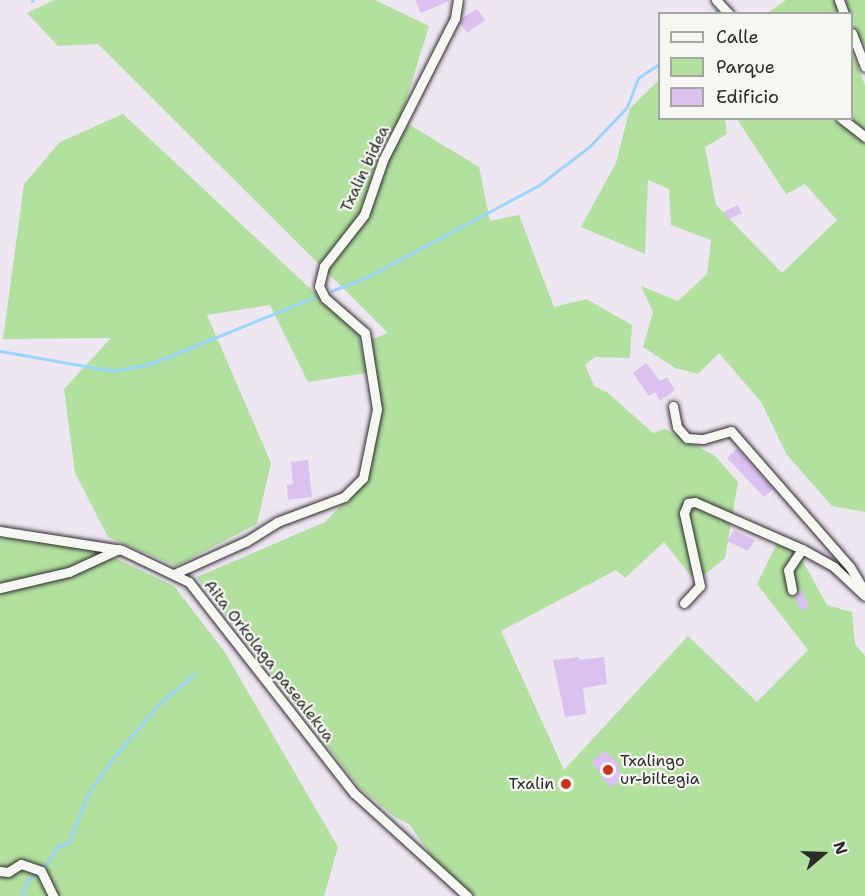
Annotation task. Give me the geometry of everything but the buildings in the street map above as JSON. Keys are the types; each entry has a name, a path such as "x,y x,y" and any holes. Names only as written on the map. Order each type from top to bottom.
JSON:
{"street":[{"name":"Txalin bidea","path":"176,573 277,522 344,497 363,478 377,409 365,333 325,298 319,286 324,266 364,215 386,151 414,104 455,18 458,0"},
{"path":"716,0 727,12"},
{"path":"853,36 865,67"},
{"path":"844,120 865,137"},
{"path":"673,406 677,427 687,438 703,439 731,431 850,567 865,594"},
{"path":"684,603 700,586 684,513 688,503 695,502 802,549 834,567 865,594"},
{"name":"Aita Orkolaga pasealekua","path":"0,531 119,549 176,573 201,594 354,793 467,896"},
{"path":"0,588 69,572 119,549"},
{"path":"792,590 788,570 802,549"},
{"path":"0,871 8,872 21,864 41,871 53,896"}],"green space":[{"path":"54,0 375,0 429,26 400,120 380,150 365,199 393,144 410,125 479,167 490,221 519,215 554,307 586,299 632,325 630,358 595,357 585,365 594,386 608,393 653,433 665,429 715,456 738,482 725,558 704,575 691,576 664,542 625,578 616,570 501,631 564,770 688,636 757,702 808,650 757,584 777,543 797,551 827,605 852,612 855,644 865,656 865,896 473,896 438,866 410,825 395,817 360,788 197,577 325,522 365,481 380,412 370,340 388,333 98,44 58,46 27,13"},
{"path":"786,0 865,0 865,46 863,42 853,52 853,12 769,12"},
{"path":"853,55 865,85 865,130 850,120 853,120"},
{"path":"658,81 658,120 725,120 727,134 705,147 716,205 782,273 837,220 805,184 786,194 738,120 835,120 865,142 865,512 832,506 787,455 761,402 719,353 698,374 675,368 643,347 653,312 641,286 678,301 707,274 711,240 671,225 669,189 648,180 645,254 581,227 616,163 630,108"},
{"path":"123,114 358,333 367,373 308,382 270,305 207,315 271,463 257,524 176,566 108,537 75,473 64,389 111,338 3,339 24,184 60,142"},
{"path":"0,537 100,551 174,586 224,651 338,847 324,896 0,896"}],"waterway":[{"path":"331,291 365,278 539,185 590,146 627,107 638,78 658,64"},
{"path":"0,351 113,371 150,364 315,297"},
{"path":"44,868 58,846 68,843 89,792 114,757 159,704 194,674"},
{"path":"22,896 27,881 36,873"}],"place":[{"name":"Txalingo ur-biltegia","path":"608,770"},
{"name":"Txalin","path":"566,784"}]}
